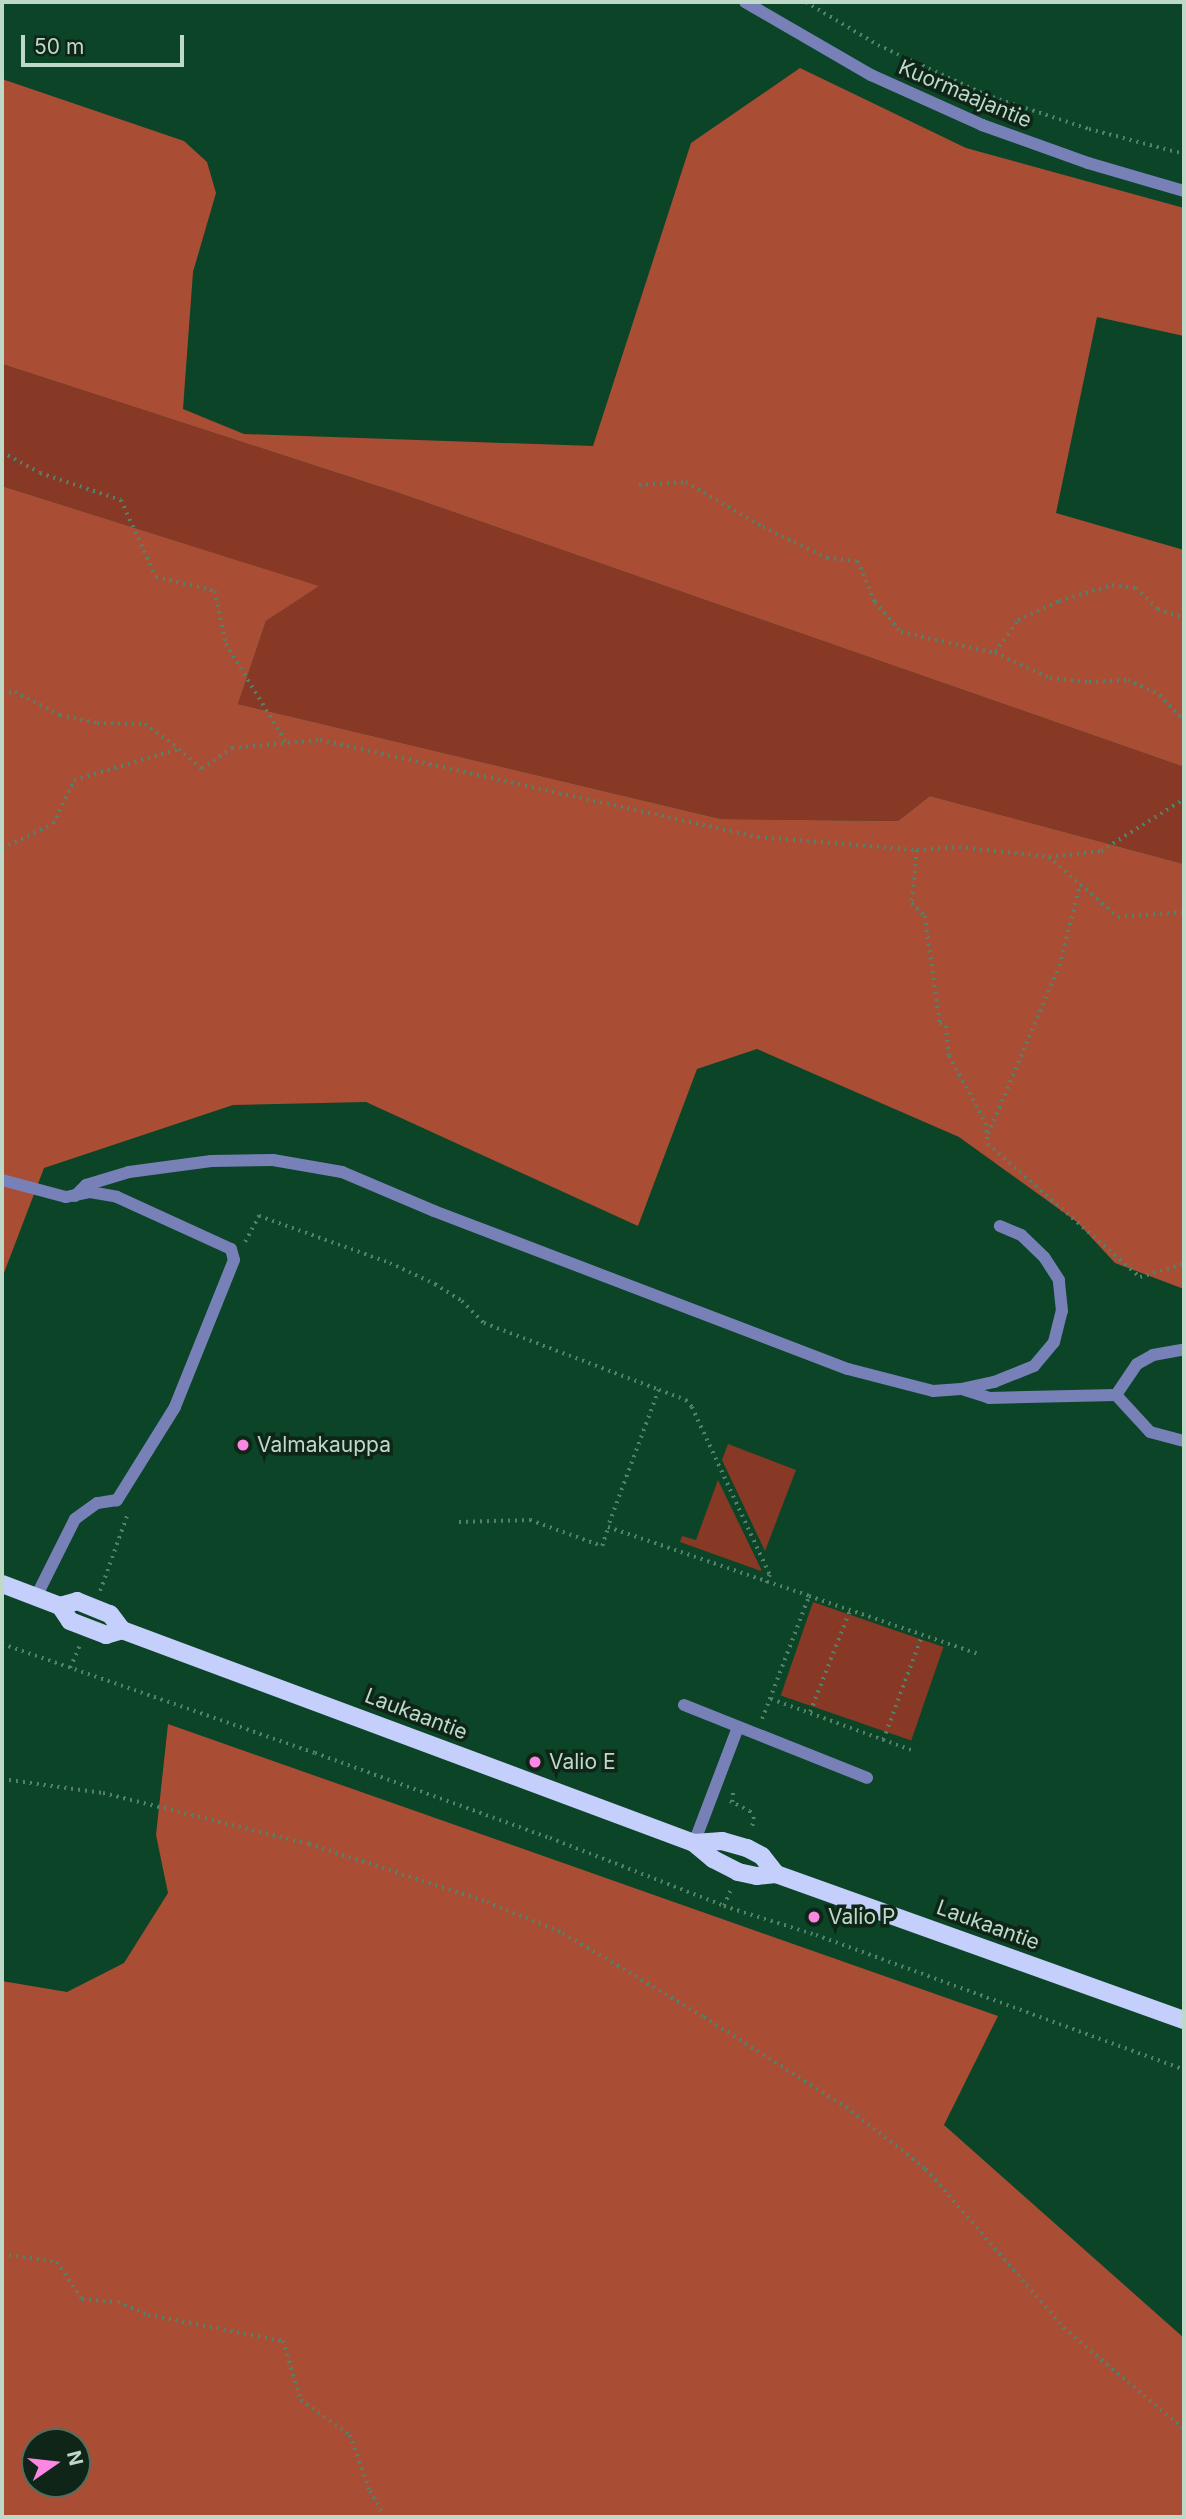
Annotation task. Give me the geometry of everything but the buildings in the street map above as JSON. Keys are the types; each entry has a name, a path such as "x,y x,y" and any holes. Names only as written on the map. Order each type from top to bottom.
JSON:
{"main road":[{"path":"2,1584 60,1606 70,1621 87,1628"},
{"path":"60,1606 77,1601 94,1608"},
{"name":"Laukaantie","path":"94,1608 110,1614 122,1630 694,1843 713,1859 738,1872 757,1876 776,1874 1184,2020"},
{"name":"Laukaantie","path":"87,1628 106,1635 122,1630"},
{"name":"Laukaantie","path":"694,1843 722,1841 747,1848 762,1856 776,1874"}],"street":[{"name":"Kuormaajantie","path":"745,2 871,75 960,116 1075,158 1184,191"},
{"path":"75,1196 86,1185 129,1171 211,1161 273,1160 342,1172 447,1216 848,1369 933,1391 961,1389 994,1382 1034,1366 1054,1342 1062,1311 1059,1280 1044,1257 1021,1235 1000,1226"},
{"path":"2,1180 65,1198 90,1192 117,1197 231,1249 233,1263 175,1407 117,1500 97,1503 75,1519 36,1597"},
{"path":"1116,1395 1137,1364 1153,1355 1182,1350"},
{"path":"961,1389 989,1398 1116,1395 1150,1432 1184,1441"},
{"path":"684,1705 867,1778"},
{"path":"694,1843 738,1727"}],"path":[{"path":"806,2 877,45 986,95 1089,129 1184,154"},
{"path":"2,452 40,473 121,500 156,577 215,591 226,644 287,743"},
{"path":"639,485 686,482 762,527 827,558 858,561 875,602 901,632 995,653 1050,678 1089,682 1128,680 1160,695 1184,721"},
{"path":"995,653 1018,620 1059,601 1112,585 1136,588 1158,609 1184,618"},
{"path":"2,693 15,692 60,715 97,723 145,724 202,769 232,748 320,740 758,837 917,850 959,847 1049,857 1101,851 1184,799"},
{"path":"2,848 53,824 74,780 179,749"},
{"path":"917,850 912,903 925,916 940,1023 946,1026 949,1056 986,1123 988,1144 1140,1277 1184,1264"},
{"path":"1049,857 1118,917 1184,912"},
{"path":"987,1136 1059,965 1080,884"},
{"path":"233,1263 259,1216 390,1264 435,1284 462,1301 484,1323 687,1401 757,1544 770,1576 767,1584"},
{"path":"459,1522 530,1520 602,1546 659,1390"},
{"path":"94,1608 129,1509"},
{"path":"608,1527 767,1584 981,1655"},
{"path":"755,1733 771,1699 809,1596"},
{"path":"809,1713 850,1610"},
{"path":"70,1668 87,1628"},
{"path":"883,1740 922,1635"},
{"path":"2,1644 380,1777 724,1906 816,1935 1184,2070"},
{"path":"771,1699 911,1750"},
{"path":"2,1779 103,1793 309,1844 486,1902 562,1933 704,2017 846,2108 926,2169 1064,2329 1184,2429"},
{"path":"732,1802 733,1784"},
{"path":"2,2254 57,2262 82,2299 118,2302 148,2315 283,2340 301,2400 350,2435 370,2491 384,2517"}],"shaded area":[{"path":"800,68 966,148 1184,208 1184,336 1097,317 1056,513 1184,550 1184,767 396,492 2,364 2,79 184,141 207,162 216,193 193,272 183,409 244,434 593,446 691,143"},
{"path":"2,364 396,492 1184,767 1184,864 930,796 898,821 721,819 238,704 266,621 318,586 2,486"},
{"path":"2,486 319,586 266,621 238,704 721,819 898,821 930,796 1184,864 1184,1289 1115,1263 1077,1222 959,1137 757,1049 697,1069 638,1226 366,1102 233,1105 44,1168 2,1278"},
{"path":"728,1444 796,1470 765,1551 722,1460"},
{"path":"718,1480 761,1571 680,1542 682,1536 696,1540"},
{"path":"813,1602 943,1647 911,1741 781,1696"},
{"path":"168,1724 998,2016 944,2125 1184,2338 1184,2517 2,2517 2,1981 67,1992 124,1963 168,1893 156,1835"}],"place":[{"name":"Valmakauppa","path":"243,1445"},
{"name":"Valio E","path":"535,1762"},
{"name":"Valio P","path":"814,1917"}]}
